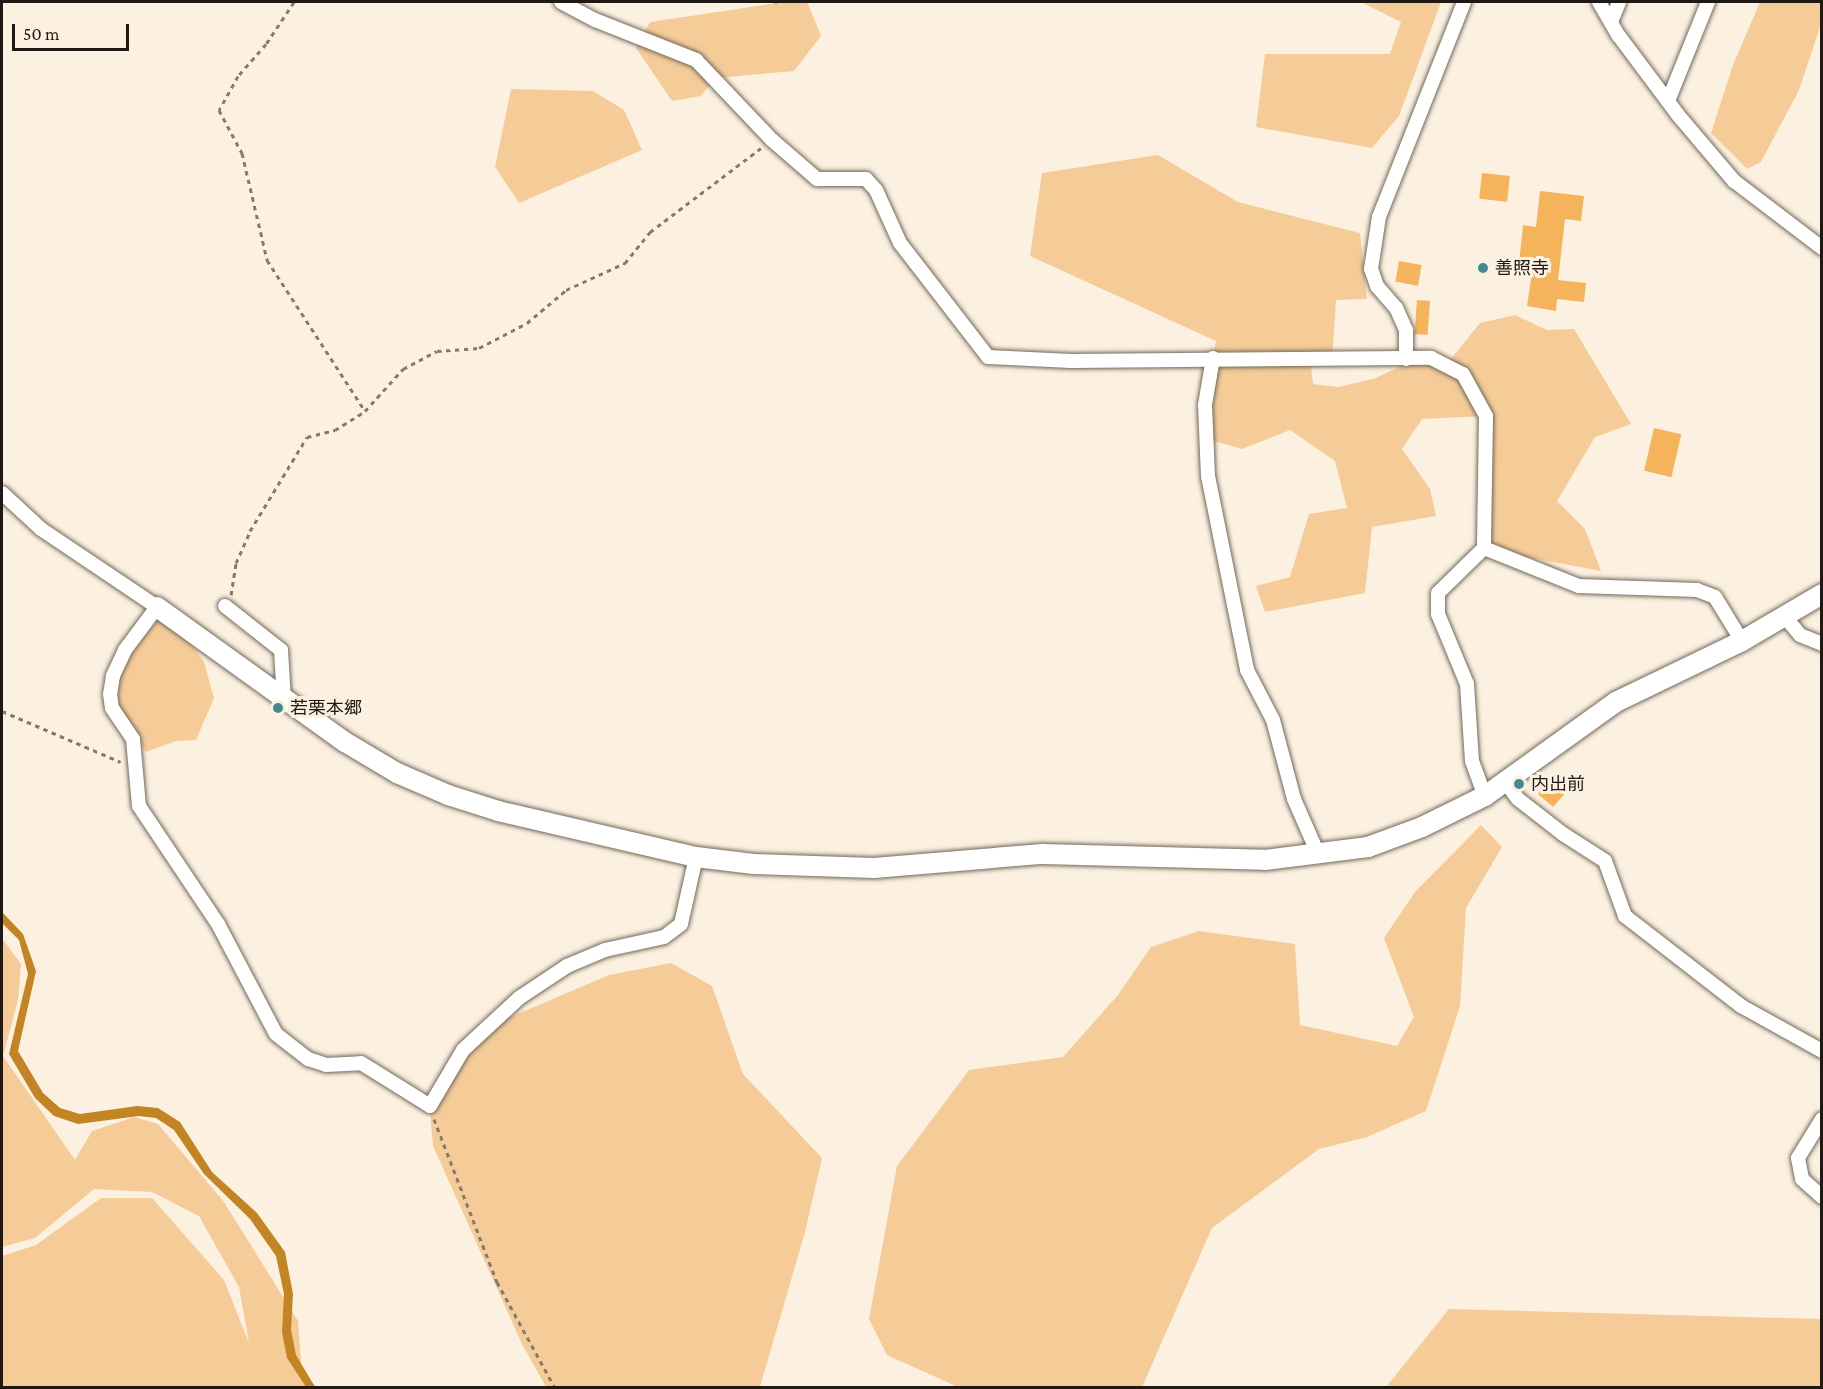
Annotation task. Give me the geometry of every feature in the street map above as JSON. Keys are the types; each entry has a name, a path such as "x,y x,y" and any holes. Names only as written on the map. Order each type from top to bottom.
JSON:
{"street":[{"path":"561,2 595,20 696,60 772,140 818,179 866,179 876,190 900,243 988,357 1071,361 1214,358 1431,358 1463,374 1479,399 1486,416 1484,548 1438,593 1438,614 1467,684 1472,761 1485,796"},
{"path":"1406,359 1406,330 1396,308 1377,286 1371,269 1379,217 1464,2"},
{"path":"1599,2 1668,101 1734,181 1821,248"},
{"path":"1611,22 1619,2"},
{"path":"1668,101 1708,2"},
{"path":"1214,358 1205,405 1208,476 1247,670 1273,720 1294,799 1319,856"},
{"path":"2,494 41,529 157,607 284,700 397,773 448,795 498,811 696,857 754,864 874,868 1042,854 1224,861 1319,856 1386,841 1485,796 1616,702 1742,641 1821,594"},
{"path":"1484,548 1579,586 1697,590 1715,597 1742,641"},
{"path":"225,606 281,650 284,700"},
{"path":"157,607 125,650 113,676 110,694 112,708 133,739 140,806 218,924 276,1034 308,1059 326,1065 361,1063 430,1106 463,1050 519,998 567,966 605,950 663,937 681,924 696,857"},
{"path":"1785,617 1800,635 1821,644"},
{"path":"1506,783 1518,799 1554,827 1605,861 1624,916 1741,1006 1821,1051"},
{"path":"1821,1119 1798,1158 1802,1179 1821,1197"}],"path":[{"path":"294,2 266,44 238,76 219,110 242,153 267,260 365,411"},
{"path":"225,606 250,531 288,462 307,437 335,430 365,411 403,369 437,351 479,348 527,323 566,290 625,263 650,232 772,140"},
{"path":"2,711 137,768"},
{"path":"430,1106 444,1152 497,1282 555,1388"}],"shaded area":[{"path":"784,2 807,2 821,36 794,71 715,78 701,96 672,101 636,48 650,22"},
{"path":"1361,2 1441,2 1399,116 1372,148 1256,127 1265,54 1390,54 1401,22"},
{"path":"1760,2 1821,2 1821,24 1799,90 1761,162 1747,169 1711,133 1733,65"},
{"path":"511,89 593,91 624,110 642,150 519,203 495,167"},
{"path":"1158,155 1238,202 1360,233 1367,299 1336,300 1332,361 1311,366 1313,384 1339,387 1376,378 1407,363 1451,359 1480,323 1515,315 1547,330 1574,329 1631,424 1595,437 1557,501 1585,529 1601,571 1488,550 1486,416 1422,419 1402,449 1430,489 1436,516 1372,527 1365,593 1265,612 1256,586 1290,577 1309,514 1347,508 1335,461 1290,430 1242,449 1203,438 1205,405 1216,341 1030,256 1042,173"},
{"path":"159,619 191,644 204,662 214,698 196,740 176,741 146,752 119,710 117,678 124,662"},
{"path":"1481,825 1502,847 1466,908 1460,1006 1426,1111 1367,1137 1319,1149 1212,1228 1142,1387 958,1387 887,1355 869,1319 897,1166 969,1070 1063,1057 1118,995 1151,947 1199,931 1295,944 1300,1025 1397,1046 1414,1017 1384,938 1415,892"},
{"path":"2,912 23,934 36,971 18,1051 43,1093 60,1108 80,1114 137,1106 158,1108 180,1122 212,1172 257,1213 285,1252 293,1294 291,1330 296,1355 315,1387 306,1387 287,1358 282,1332 284,1294 276,1256 250,1219 204,1174 174,1130 156,1118 139,1116 78,1124 54,1116 35,1098 9,1054 28,974 19,940 2,923"},
{"path":"2,938 21,964 18,1000 3,1056 75,1160 92,1131 134,1117 158,1124 224,1202 298,1321 302,1374 317,1387 2,1387 2,1256 36,1245 101,1198 152,1198 224,1280 249,1343 239,1287 199,1216 152,1192 94,1189 35,1238 2,1247"},
{"path":"671,963 712,986 743,1074 822,1158 805,1232 760,1387 546,1387 522,1344 433,1146 429,1101 499,1022 609,975"},
{"path":"1449,1309 1821,1319 1821,1387 1386,1387"}],"building":[{"path":"1482,173 1510,176 1507,202 1479,199"},
{"path":"1540,191 1584,196 1581,221 1565,219 1558,280 1586,283 1584,302 1557,299 1556,311 1527,306 1533,266 1519,264 1523,225 1536,227"},
{"path":"1399,261 1422,265 1418,286 1395,282"},
{"path":"1417,300 1430,301 1428,335 1415,334"},
{"path":"1654,428 1681,434 1671,477 1644,471"},
{"path":"1557,772 1572,785 1553,807 1538,794"}],"place":[{"name":"善照寺","path":"1483,268"},
{"name":"若栗本郷","path":"278,708"},
{"name":"内出前","path":"1519,784"}]}
